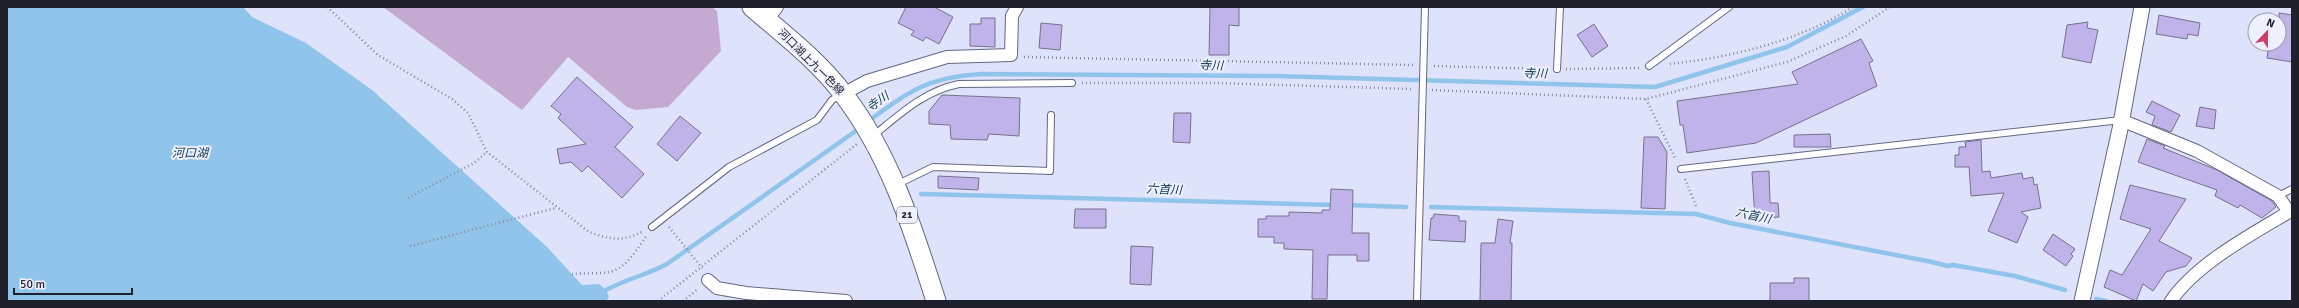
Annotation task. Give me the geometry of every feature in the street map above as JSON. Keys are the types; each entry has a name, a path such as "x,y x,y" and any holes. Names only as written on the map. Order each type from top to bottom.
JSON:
{"main road":[{"name":"河口湖上九一色線","path":"752,7 772,13 811,60 847,99 895,186 920,250 936,301"}],"street":[{"path":"847,99 867,81 940,58 963,55 1011,55 1012,16 1017,7"},
{"path":"2082,301 2122,120 2142,7"},
{"path":"2122,120 2197,152 2278,196 2291,211 2250,234 2224,253 2183,287 2171,301"},
{"path":"708,280 717,288 746,293 846,301"}],"lane":[{"path":"1417,301 1425,7"},
{"path":"1557,69 1560,7"},
{"path":"1649,66 1729,7"},
{"path":"867,137 928,94 944,87 959,84 1072,83"},
{"path":"654,226 729,167 817,120 832,100 847,99"},
{"path":"895,186 933,167 1050,171 1051,115"},
{"path":"1681,169 1826,154 2106,120 2122,120"},
{"path":"2278,196 2292,189"}],"path":[{"path":"327,7 378,55 452,99 468,113 487,152 556,208 589,232 608,239 628,239 654,226"},
{"path":"1011,55 1029,58 1423,68 1634,69 1706,60 1801,34 1833,19 1853,7"},
{"path":"1072,83 1216,83 1423,88 1646,99 1788,62 1846,36 1890,7"},
{"path":"1646,99 1681,169 1696,206"},
{"path":"658,301 867,137"},
{"path":"408,198 474,163 487,152"},
{"path":"410,246 556,208"},
{"path":"666,224 701,267"},
{"path":"572,274 610,272 619,268 632,256 654,226"}],"shaded area":[{"path":"383,7 712,7 717,11 721,51 668,107 636,110 627,107 568,57 522,110"}],"water":[{"name":"河口湖","path":"7,7 243,7 252,17 306,43 372,90 547,247 582,285 599,284 606,290 609,297 606,301 7,301"}],"building":[{"path":"906,7 934,7 953,17 939,44 926,37 923,41 911,35 914,31 898,23"},
{"path":"1210,7 1239,7 1239,26 1229,25 1229,55 1209,55"},
{"path":"2287,14 2292,15 2292,62 2267,58 2268,52 2287,52"},
{"path":"2159,15 2200,23 2198,36 2188,34 2187,39 2156,34"},
{"path":"981,18 995,18 995,47 970,46 970,24 981,24"},
{"path":"2088,22 2087,28 2098,30 2091,63 2062,57 2067,25"},
{"path":"1041,23 1062,25 1060,50 1039,48"},
{"path":"1594,24 1608,46 1592,57 1577,35"},
{"path":"1861,39 1873,61 1869,63 1877,86 1756,143 1687,153 1683,125 1680,125 1677,101 1798,84 1792,72"},
{"path":"577,77 633,127 615,147 644,174 622,198 588,166 582,172 571,162 560,164 557,149 586,144 558,118 561,114 551,106"},
{"path":"942,95 1020,98 1019,136 989,134 987,140 951,139 950,125 929,124 929,111"},
{"path":"2152,101 2180,115 2171,132 2152,125 2155,116 2146,112"},
{"path":"2200,107 2216,110 2214,129 2196,126"},
{"path":"1174,113 1191,113 1190,143 1173,142"},
{"path":"680,116 701,133 677,161 657,144"},
{"path":"1830,134 1831,147 1794,147 1794,135"},
{"path":"1644,137 1658,137 1667,152 1665,209 1641,208"},
{"path":"2147,139 2165,146 2163,148 2217,170 2272,201 2276,207 2262,218 2240,205 2238,208 2215,196 2217,190 2138,162"},
{"path":"1981,140 1982,172 1990,171 1991,178 2022,173 2023,179 2033,177 2034,185 2037,184 2041,208 2021,212 2028,217 2017,243 1988,231 2004,193 1971,196 1969,167 1955,167 1955,155 1959,155 1959,147 1966,147 1965,142"},
{"path":"1769,171 1770,203 1778,203 1779,217 1755,219 1752,172"},
{"path":"938,176 979,178 978,190 938,188"},
{"path":"2130,185 2186,199 2159,241 2192,258 2186,266 2166,272 2153,291 2143,284 2136,301 2104,287 2110,270 2122,275 2151,229 2120,219"},
{"path":"1331,189 1353,190 1352,233 1369,233 1369,261 1357,261 1357,255 1328,255 1327,299 1312,299 1313,250 1284,249 1284,243 1274,243 1274,237 1258,237 1258,219 1266,219 1266,216 1289,216 1289,212 1322,213 1322,210 1330,210"},
{"path":"1075,209 1106,209 1106,228 1074,228"},
{"path":"1434,214 1459,216 1459,221 1466,221 1465,242 1429,240 1431,218 1433,218"},
{"path":"1498,219 1513,221 1510,243 1512,243 1511,301 1480,301 1481,243 1495,243"},
{"path":"2053,234 2075,249 2071,254 2073,256 2066,266 2043,250"},
{"path":"1131,246 1153,247 1151,285 1130,284"},
{"path":"1794,278 1809,278 1809,301 1770,301 1770,283 1794,283"}],"waterway":[{"name":"寺川","path":"867,122 908,94 933,82 947,78 982,74 1277,76 1655,87 1787,47 1863,7"},
{"name":"寺川","path":"606,290 667,264 860,128"},
{"name":"六首川","path":"921,194 1335,205"},
{"name":"六首川","path":"1348,205 1406,207"},
{"name":"六首川","path":"1431,207 1696,214 1730,223 1948,266 1953,265 2015,276 2065,290"},
{"name":"六首川","path":"2096,299 2106,301"}]}
